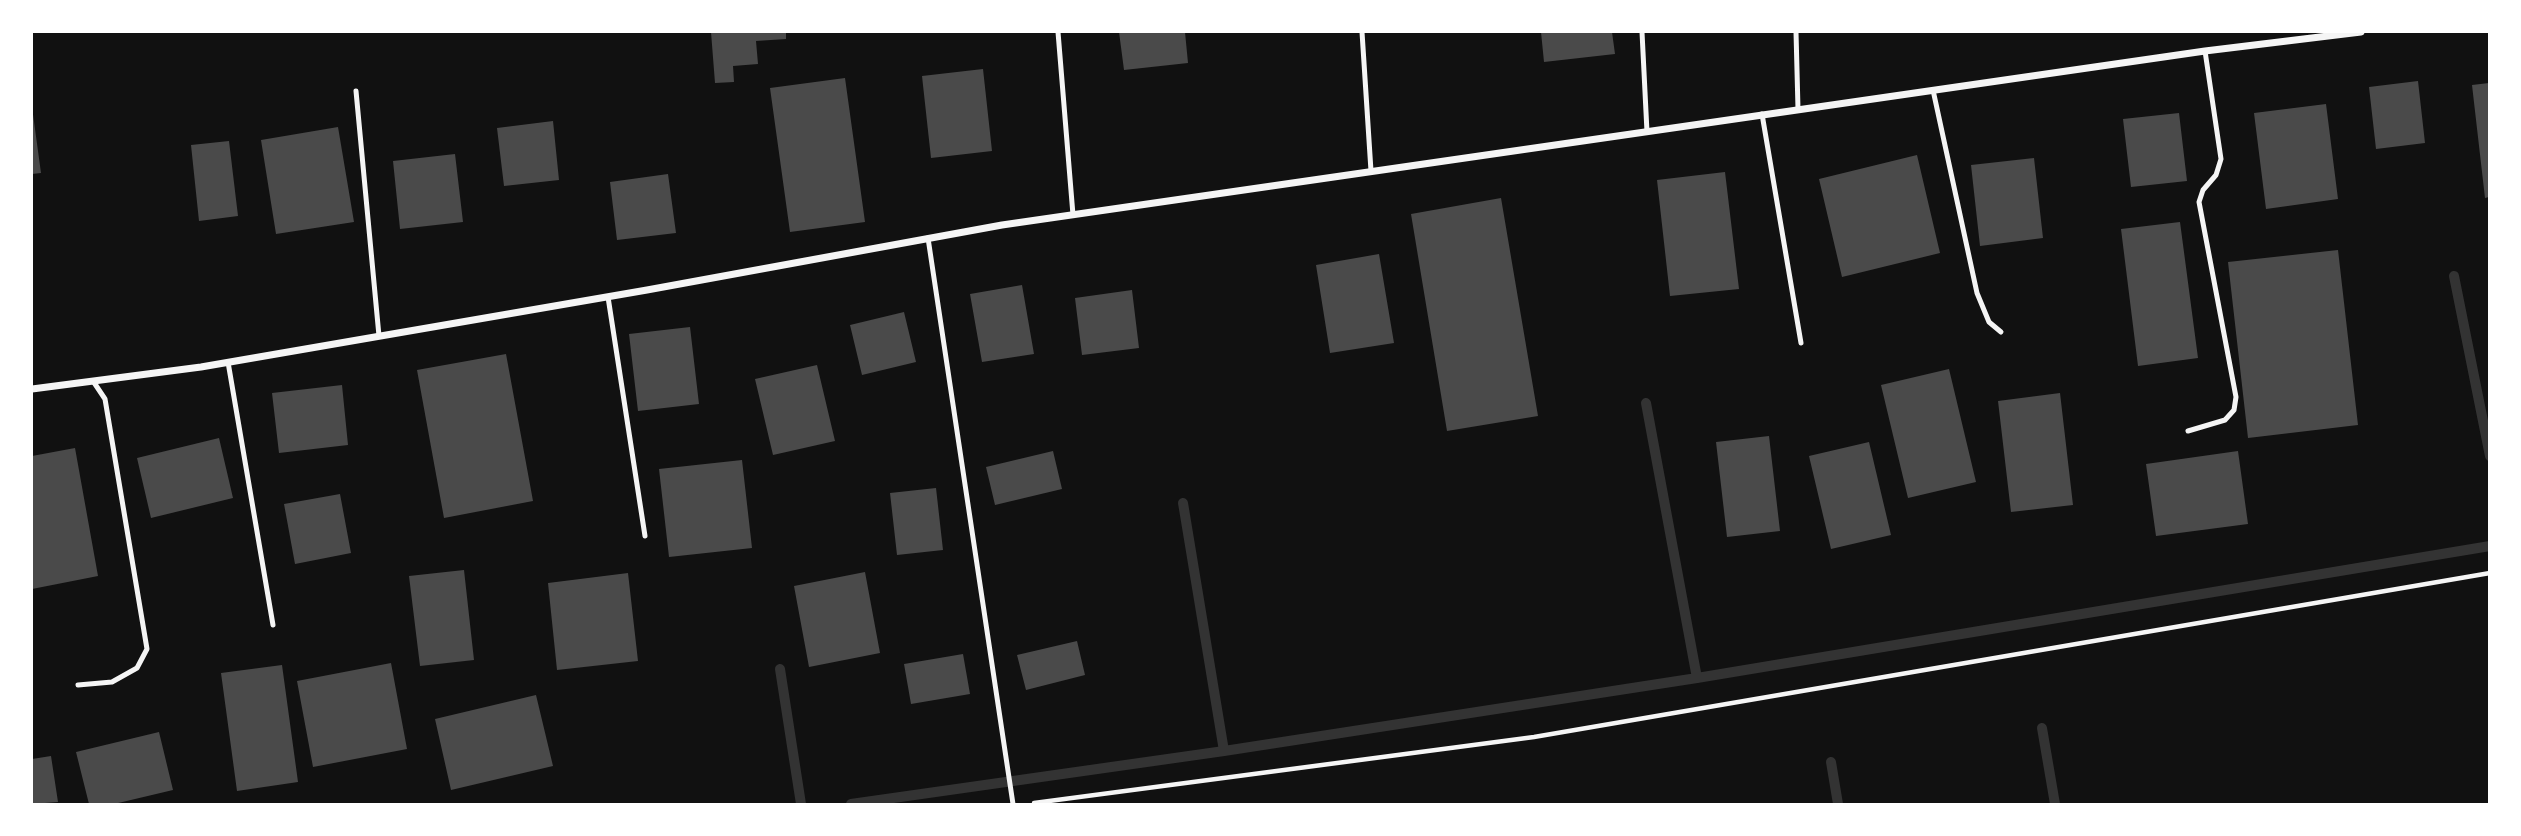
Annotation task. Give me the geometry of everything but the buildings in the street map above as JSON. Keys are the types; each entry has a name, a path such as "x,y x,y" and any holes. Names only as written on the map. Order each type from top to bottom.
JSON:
{"street":[{"path":"32,389 228,362 1073,215 2300,35 2361,32"}],"lane":[{"path":"1058,32 1073,215"},
{"path":"1362,32 1371,172"},
{"path":"1642,32 1647,132"},
{"path":"1796,32 1798,109"},
{"path":"2188,431 2225,420 2234,410 2236,397 2199,202 2203,190 2216,175 2221,159 2205,51"},
{"path":"1933,90 1977,293 1989,322 2001,332"},
{"path":"356,91 379,336"},
{"path":"1762,114 1801,343"},
{"path":"928,239 1013,804"},
{"path":"608,297 645,536"},
{"path":"228,362 273,625"},
{"path":"78,685 112,682 137,667 147,649 105,399 93,381"}],"path":[{"path":"1033,803 1534,737 2490,573"}],"waterway":[{"path":"2454,276 2490,456"},
{"path":"1646,403 1697,678"},
{"path":"1183,503 1224,751"},
{"path":"851,804 1224,751 1697,678 2490,546"},
{"path":"780,669 801,804"},
{"path":"2042,728 2055,804"},
{"path":"1831,762 1838,804"}]}
